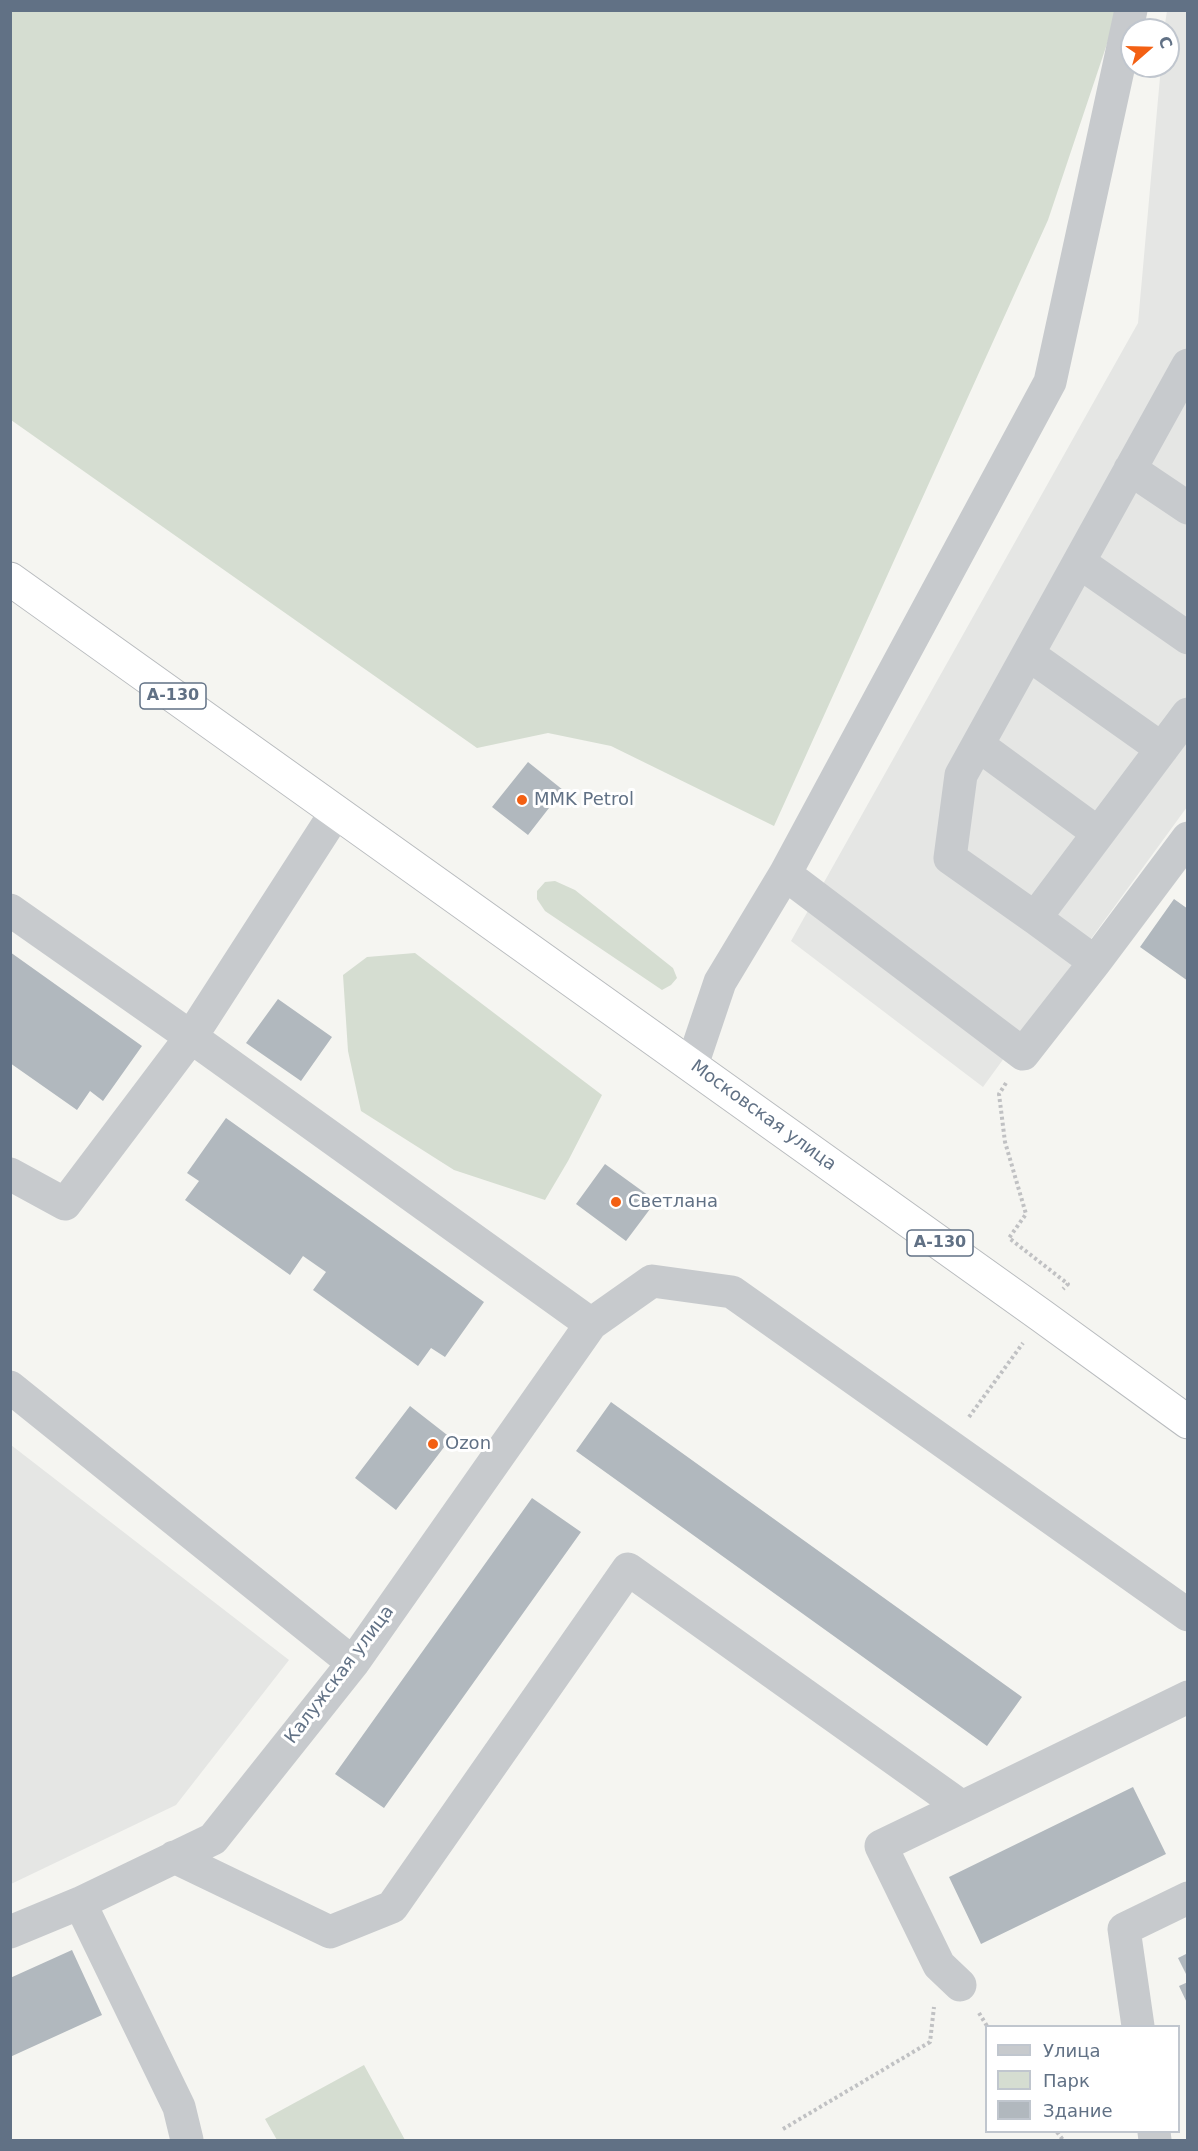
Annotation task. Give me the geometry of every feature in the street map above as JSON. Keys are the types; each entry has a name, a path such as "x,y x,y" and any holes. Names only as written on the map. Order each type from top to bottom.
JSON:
{"highway":[{"name":"А-130","path":"10,579 336,812"},
{"name":"Московская улица","path":"336,812 1188,1422"}],"street":[{"path":"692,1065 720,982 785,874 1050,382 1131,10"},
{"path":"1095,962 950,858 962,775 1186,371"},
{"path":"1130,469 1188,508"},
{"path":"1079,562 1188,638"},
{"path":"1028,654 1162,749"},
{"path":"1035,918 1188,714"},
{"path":"978,745 1098,833"},
{"path":"10,1174 65,1204 190,1037 336,812"},
{"path":"785,874 1023,1054 1188,838"},
{"path":"10,910 591,1324"},
{"name":"Калужская улица","path":"10,1932 80,1903 213,1839 352,1663 591,1324 652,1281 732,1292 1188,1615"},
{"path":"10,1388 352,1663"},
{"path":"174,1857 330,1932 392,1907 628,1569 962,1807"},
{"path":"949,1975 881,1846 1188,1697"},
{"path":"1138,2025 1124,1929 1188,1898"},
{"path":"80,1903 179,2107 187,2140"}],"path":[{"path":"783,2129 930,2042 949,1975"}],"shaded area":[{"path":"1167,11 1187,11 1187,807 983,1087 791,941 1138,323 1160,78 1180,78 1180,18 1166,18"},
{"path":"11,1445 289,1660 176,1805 11,1884"}],"green space":[{"path":"11,11 1118,11 1048,220 774,826 611,746 548,733 477,748 11,420"},
{"path":"555,881 575,890 673,968 677,978 662,990 545,911 537,899 537,891 545,882"},
{"path":"415,953 602,1095 545,1200 454,1170 361,1111 348,1051 343,975 367,957"},
{"path":"364,2065 405,2140 277,2140 265,2119"}],"building":[{"path":"528,762 563,790 528,835 492,807"},
{"path":"1174,899 1188,909 1188,981 1140,947"},
{"path":"10,952 142,1046 103,1101 90,1091 77,1110 10,1063"},
{"path":"278,999 332,1037 301,1081 246,1043"},
{"path":"226,1118 484,1302 445,1357 431,1348 418,1366 313,1290 326,1272 303,1256 290,1275 185,1200 199,1181 187,1173"},
{"name":"Светлана","path":"605,1164 656,1201 626,1241 576,1204"},
{"path":"611,1402 1022,1697 987,1746 576,1451"},
{"path":"410,1406 451,1438 396,1510 355,1478"},
{"path":"532,1498 581,1532 384,1808 335,1774"},
{"path":"1133,1787 1166,1854 981,1944 949,1877"},
{"path":"72,1950 102,2015 10,2057 10,1978"},
{"path":"1188,1953 1188,1978 1178,1958"},
{"path":"1188,1982 1188,2005 1179,1986"}],"place":[{"name":"MMK Petrol","path":"522,800"},
{"name":"Светлана","path":"616,1202"},
{"name":"Ozon","path":"433,1444"}]}
